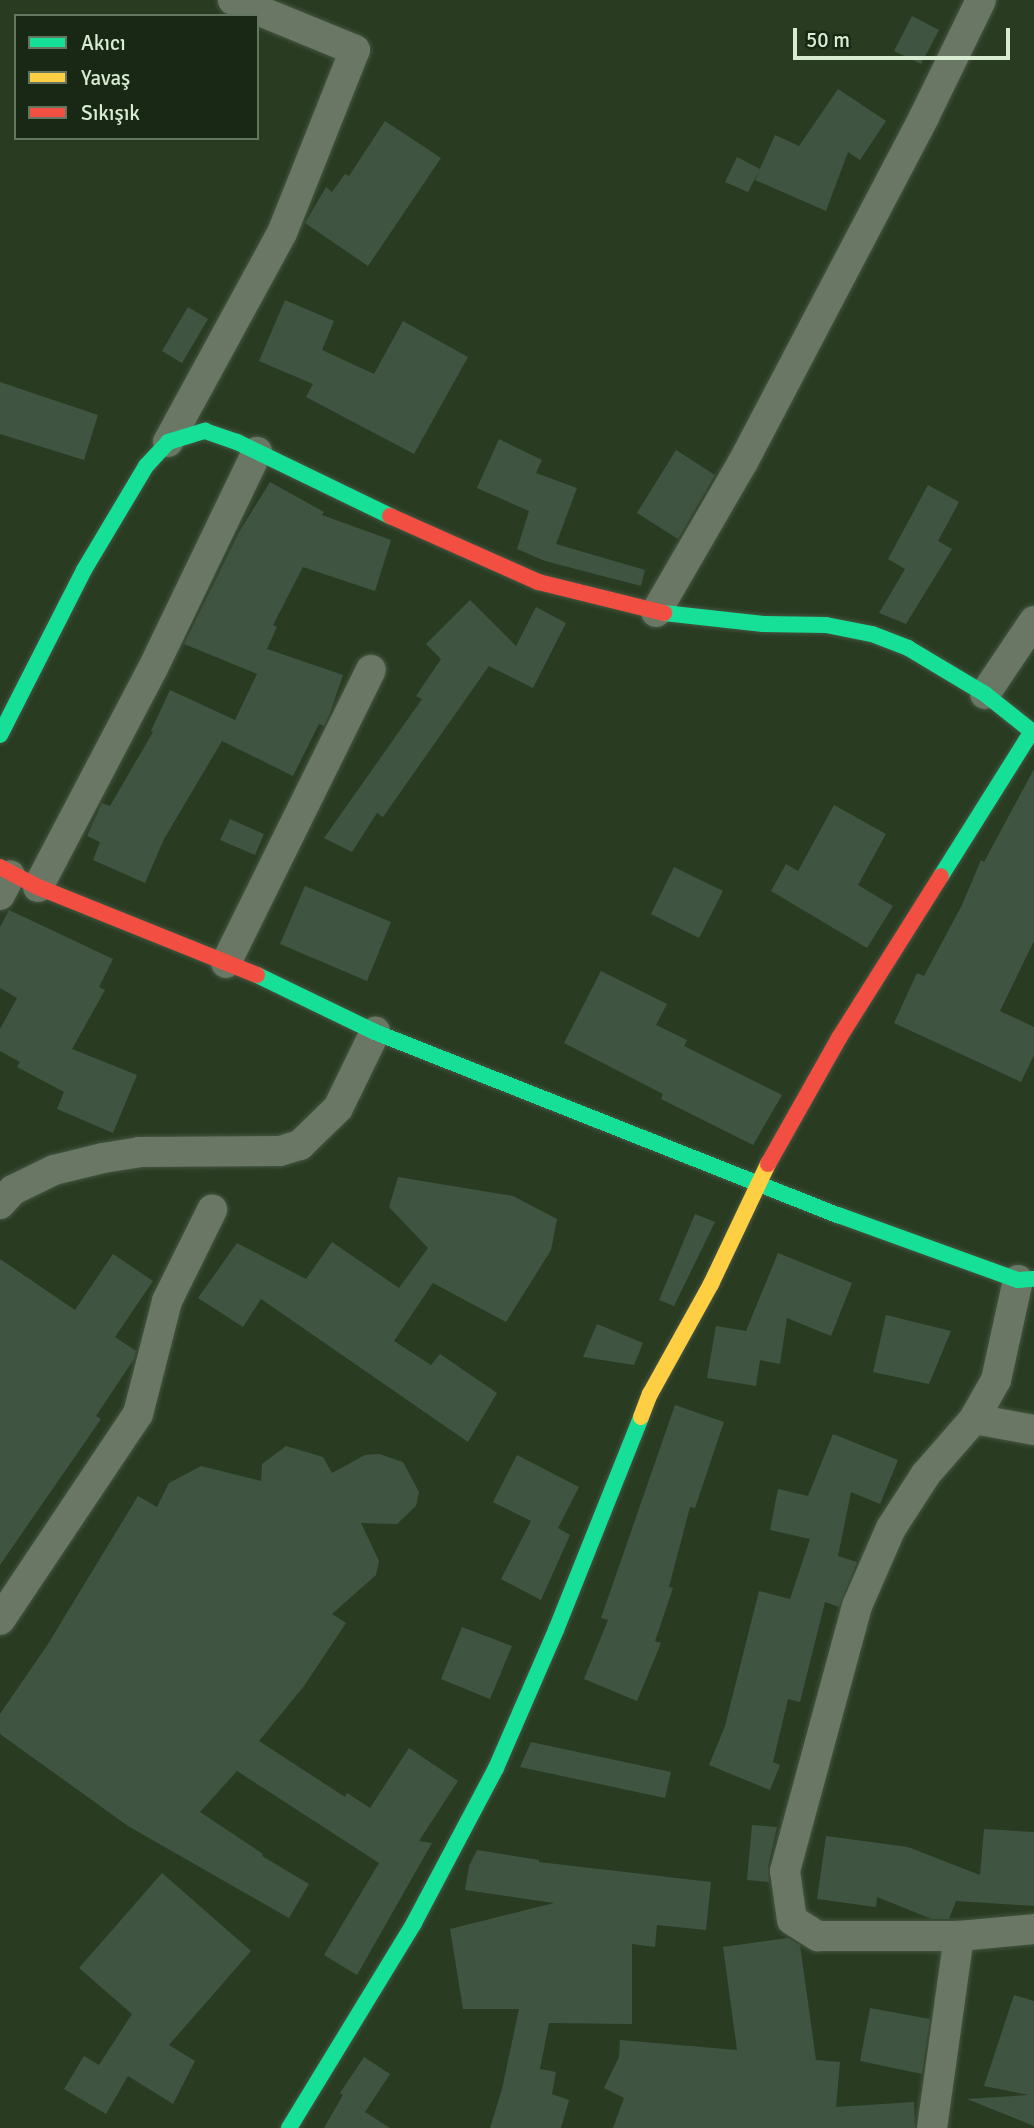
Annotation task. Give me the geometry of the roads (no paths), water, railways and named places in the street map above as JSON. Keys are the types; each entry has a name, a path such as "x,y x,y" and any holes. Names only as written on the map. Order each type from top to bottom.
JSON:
{"street":[{"path":"0,735 84,570 146,466 167,442 282,233 355,50 233,0"},
{"path":"656,612 743,462 924,117 981,0"},
{"path":"167,442 205,431 257,452 538,582 656,612 763,624 826,625 872,634 908,648 985,694 1033,732 839,1038 757,1183 711,1284 650,1394 556,1630 496,1768 414,1923 289,2128"},
{"path":"38,887 153,668 257,452"},
{"path":"985,694 1034,621"},
{"path":"226,963 371,670"},
{"path":"4,879 38,887 226,963 376,1032 757,1183 1026,1279 996,1380 974,1419 926,1474 891,1528 856,1606 785,1871 792,1920 818,1936 959,1936 1034,1929"},
{"path":"0,1205 13,1190 54,1170 103,1157 139,1152 280,1151 300,1145 338,1108 376,1032"},
{"path":"0,1620 138,1413 167,1301 212,1210"},
{"path":"974,1419 1034,1430"},
{"path":"932,2128 959,1936"}]}
